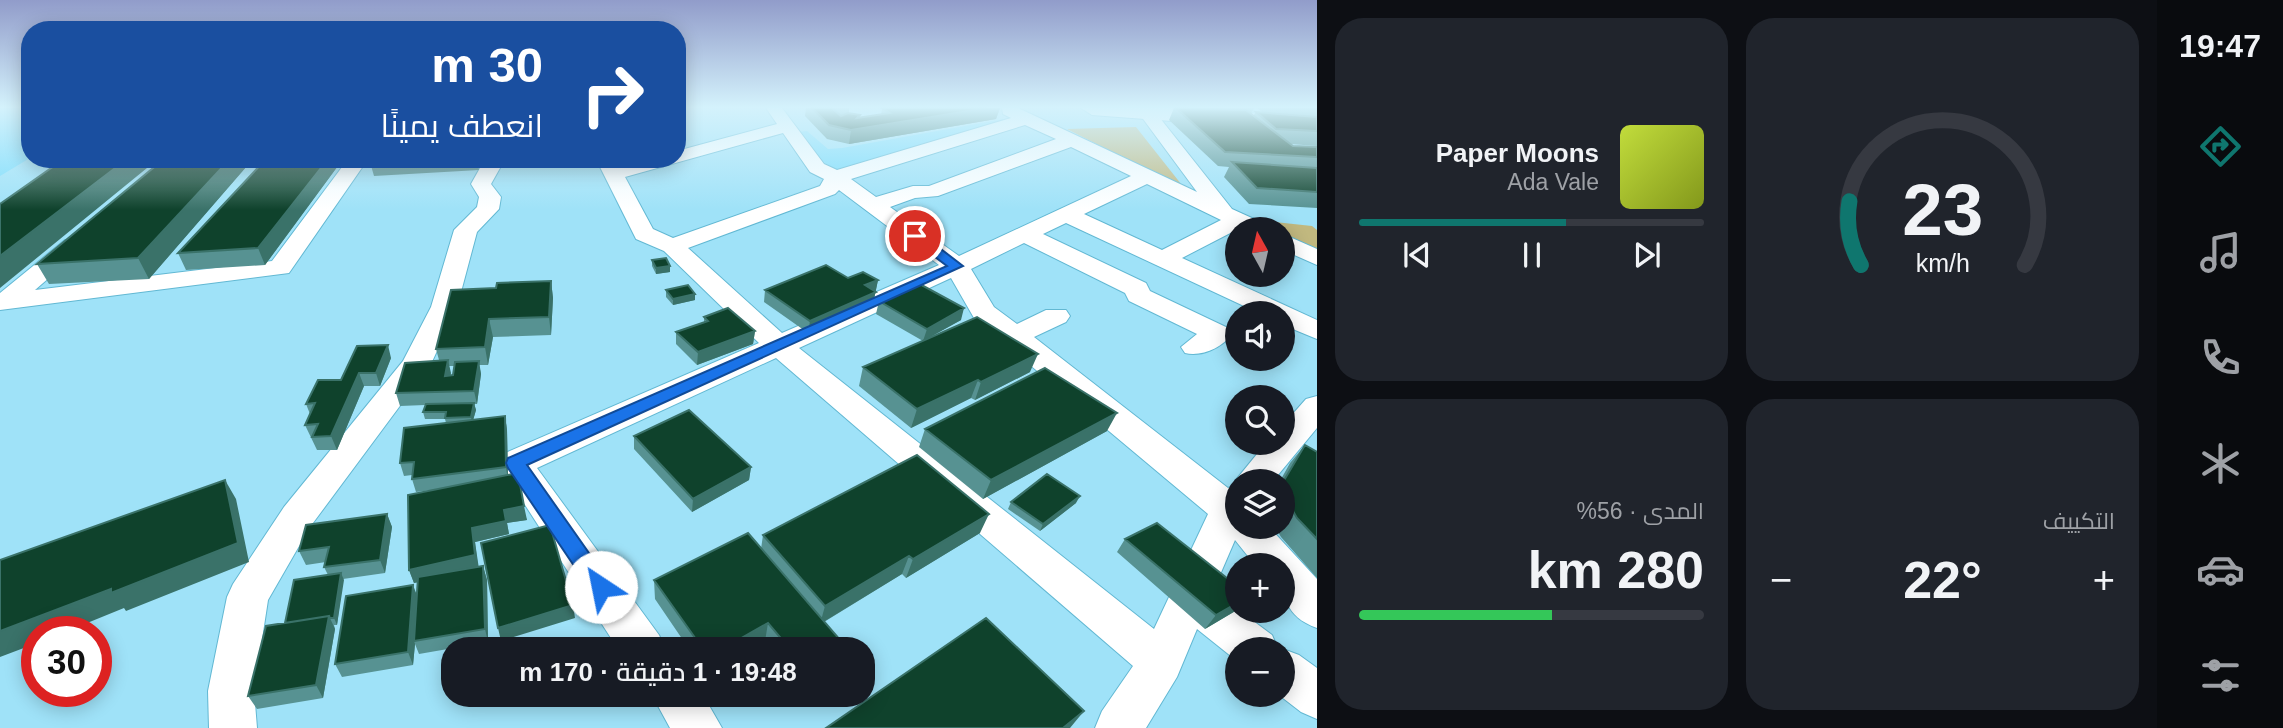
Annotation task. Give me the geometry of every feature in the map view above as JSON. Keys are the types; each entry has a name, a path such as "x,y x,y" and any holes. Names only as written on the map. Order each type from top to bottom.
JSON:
{"street":[{"path":"686,154 716,142"},
{"path":"798,142 817,168 835,177 957,266 984,312 1225,494"},
{"path":"672,246 828,190 835,177 950,142"},
{"path":"874,205 913,192 931,192 1066,142"},
{"path":"1071,142 1231,217"},
{"path":"1172,142 1237,217"},
{"path":"937,146 995,168"},
{"path":"3,302 280,268 352,168"},
{"path":"233,728 231,691 248,597 296,517 416,364 444,307 466,230 488,209 489,197 481,184 489,168"},
{"path":"611,168 645,234 672,246 778,345 1161,662"},
{"path":"635,637 515,463 957,266 1145,177"},
{"path":"1065,214 1253,301"},
{"path":"3,302 91,230"},
{"path":"1137,289 1169,262 1225,230"},
{"path":"1024,234 1137,289"},
{"path":"1295,247 1317,258"},
{"path":"162,282 181,262"},
{"path":"1137,289 1138,295 1218,334 1195,346"},
{"path":"1014,336 1056,316"},
{"path":"1295,321 1317,331"},
{"path":"1282,469 1294,458 1317,407"},
{"path":"1119,728 1161,662 1190,598 1225,535"},
{"path":"1295,583 1317,609"},
{"path":"1190,598 1240,637"},
{"path":"1295,679 1317,696"},
{"path":"683,707 698,728"}],"shaded area":[{"path":"0,142 21,142 21,163 0,176"},
{"path":"804,142 820,142 828,149 876,142 942,142 840,173 813,155"},
{"path":"1093,142 1148,142 1185,189"},
{"path":"1295,224 1312,226 1317,230 1317,253 1295,243"}],"building":[{"path":"1214,142 1288,142 1293,146 1317,147 1317,157 1225,152"},
{"path":"1232,162 1317,168 1317,192 1257,188"},
{"path":"51,168 115,168 0,256 0,204"},
{"path":"153,168 222,168 138,258 37,264"},
{"path":"258,168 321,168 258,248 178,253"},
{"path":"666,258 670,266 656,268 652,260"},
{"path":"826,265 848,278 863,272 878,280 865,285 876,292 810,321 765,290"},
{"path":"551,281 549,317 489,319 485,347 436,349 451,290 496,288 497,283"},
{"path":"916,282 964,308 927,329 879,301"},
{"path":"688,285 695,294 673,299 666,290"},
{"path":"728,308 755,331 698,352 676,332 708,321 704,317"},
{"path":"977,317 1038,354 917,409 863,367"},
{"path":"388,345 376,373 359,373 331,436 312,437 318,424 305,425 315,403 306,404 318,380 341,380 357,346"},
{"path":"448,360 445,376 453,375 455,362 479,361 474,391 396,393 405,363"},
{"path":"1045,368 1117,413 991,480 925,429"},
{"path":"474,403 471,417 445,418 446,412 423,412 426,404"},
{"path":"689,410 751,467 693,499 634,436"},
{"path":"505,416 506,467 412,479 414,462 400,463 404,428"},
{"path":"1305,445 1317,452 1317,539 1295,515 1295,469 1291,469"},
{"path":"917,455 989,514 913,559 909,556 825,606 763,535"},
{"path":"518,473 524,506 504,510 506,521 472,528 475,555 409,570 408,495"},
{"path":"1047,474 1080,496 1043,524 1011,502"},
{"path":"225,480 238,543 111,593 111,589 40,616 21,616 21,623 0,631 0,560"},
{"path":"387,514 380,560 324,567 329,547 299,551 306,525"},
{"path":"1157,523 1225,577 1225,610 1216,615 1125,539"},
{"path":"550,525 573,605 498,628 481,543"},
{"path":"748,533 838,637 780,637 768,623 743,637 694,637 654,580"},
{"path":"483,566 485,629 414,641 418,577"},
{"path":"341,573 334,618 329,616 285,623 294,580"},
{"path":"413,585 408,652 335,664 346,596"},
{"path":"329,616 316,685 248,696 266,626"},
{"path":"986,618 1084,711 1063,728 826,728 857,707 875,707 875,694"}],"route":[{"path":"601,587 515,463 957,266 915,236"}]}
